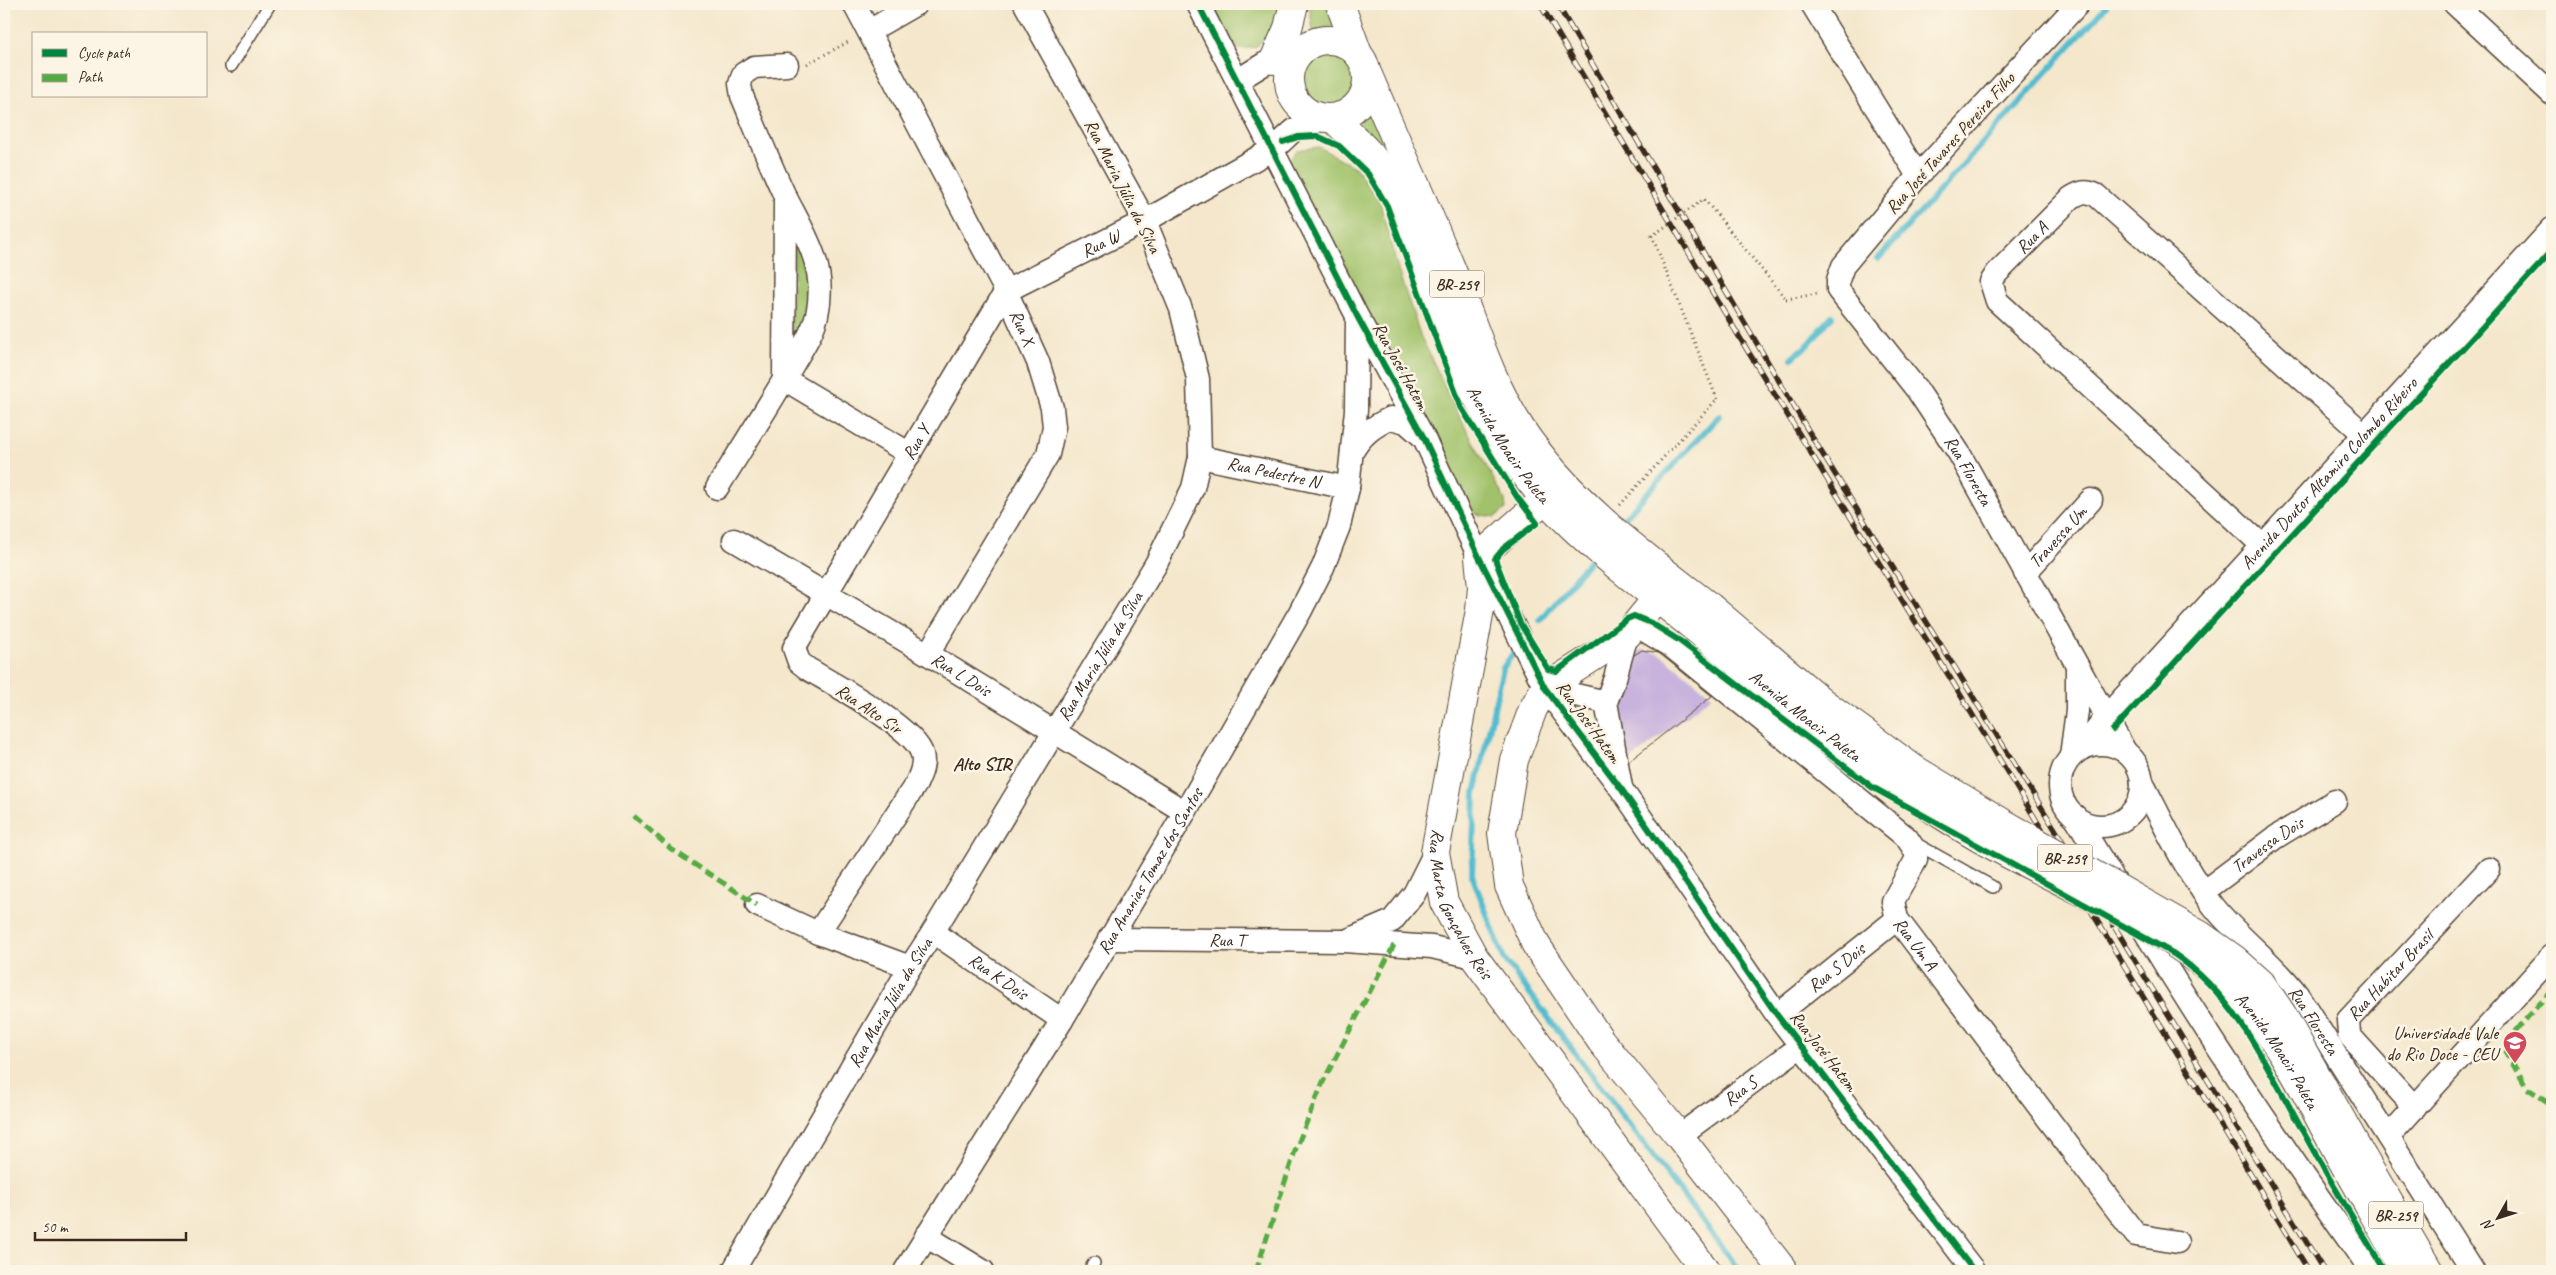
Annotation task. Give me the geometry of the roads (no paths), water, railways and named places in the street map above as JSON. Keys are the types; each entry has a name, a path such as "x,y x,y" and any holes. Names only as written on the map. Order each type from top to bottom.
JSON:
{"main road":[{"path":"1294,4 1288,28 1285,56 1325,39 1342,42 1357,51"},
{"name":"Avenida Moacir Paleta","path":"1303,4 1285,56 1292,63 1289,75 1290,88 1295,100 1303,109 1314,116 1330,118 1385,175 1405,215 1440,313 1474,391 1501,438 1545,499 1598,550 1657,598 1702,618"},
{"name":"Avenida Moacir Paleta","path":"1340,4 1357,51 1364,62 1453,274 1486,363 1521,428 1563,482 1638,552 1702,618 1843,747 1897,785 1981,839 2180,947 2233,990 2262,1024 2429,1271"},
{"path":"1330,118 1345,114 1363,99 1367,88 1368,75"},
{"path":"1479,557 1545,499"},
{"name":"Rua Marta Gonçalves Reis","path":"1479,557 1482,587 1480,610 1435,852 1444,902 1474,957 1706,1271"},
{"path":"1657,598 1632,630 1545,688 1526,725 1514,760 1502,833 1509,886 1541,953 1601,1041 1679,1136 1784,1271"},
{"name":"Avenida Moacir Paleta","path":"2355,1164 2406,1271"}],"street":[{"name":"Rua X","path":"854,4 1006,291 1038,362 1049,395 1054,427 1048,454 1037,474 928,654"},
{"path":"869,31 916,4"},
{"name":"Rua Maria Júlia da Silva","path":"733,1271 910,967 1156,564 1193,488 1200,457 1198,379 1181,309 1145,221 1025,4"},
{"name":"Rua José Hatem","path":"1198,4 1357,316 1424,438 1479,557 1545,688 1622,790 1777,1015 1974,1271"},
{"path":"1812,4 1918,176"},
{"name":"Rua José Tavares Pereira Filho","path":"1838,290 1838,280 1843,266 1918,176 2078,4"},
{"path":"2455,4 2552,94"},
{"name":"Rua José Hatem","path":"1218,44 1236,60 1285,56"},
{"path":"1238,80 1285,56"},
{"path":"717,488 810,335 817,315 820,288 814,254 803,226 785,195 742,96 740,84 743,74 754,67 798,64"},
{"path":"1273,149 1292,132 1330,118"},
{"name":"Rua W","path":"1006,291 1145,221 1273,149"},
{"name":"Rua A","path":"2263,546 1996,301 1991,282 1997,273 2071,198 2079,192 2089,192 2096,195 2365,434"},
{"path":"784,379 785,195"},
{"name":"Avenida Doutor Altamiro Colombo Ribeiro","path":"2106,716 2552,229"},
{"name":"Rua Floresta","path":"1838,290 1923,398 1959,453 2076,666 2125,751 2134,760 2142,782 2202,892 2222,915 2283,976 2318,1026 2473,1271"},
{"name":"Rua Y","path":"826,594 1006,291"},
{"name":"Rua Ananias Tomaz dos Santos","path":"905,1271 1062,1020 1300,612 1323,566 1339,526 1348,488 1356,410 1357,316"},
{"path":"784,379 910,454"},
{"path":"1352,452 1359,440 1374,426 1391,418 1406,422 1424,438"},
{"name":"Rua Pedestre N","path":"1200,457 1348,488"},
{"name":"Travessa Um","path":"2025,573 2091,500"},
{"name":"Rua L Dois","path":"734,540 928,654 1185,812"},
{"name":"Rua Alto Sir","path":"818,933 916,784 923,764 922,753 897,724 799,662 794,648 826,594"},
{"name":"Rua José Hatem","path":"1622,790 1606,702 1632,630"},
{"name":"Rua Um A","path":"1632,630 1672,647 1906,838 1916,852 1916,860 1896,892 1893,901 1897,919 2136,1235 2177,1242"},
{"name":"Rua Floresta","path":"2076,666 2077,752"},
{"name":"Rua José Hatem","path":"1545,688 1606,702"},
{"name":"Rua Floresta","path":"2106,716 2064,767 2060,780 2061,794 2066,806 2074,816 2176,985 2302,1174 2370,1271"},
{"path":"2077,752 2097,744 2112,745 2125,751"},
{"path":"2074,816 2086,824 2100,826 2114,824 2126,818 2136,808 2141,796 2142,782"},
{"name":"Travessa Dois","path":"2202,892 2276,837 2335,801"},
{"name":"Rua T","path":"1344,941 1392,921 1414,894 1435,852"},
{"name":"Rua Habitar Brasil","path":"2415,1108 2349,1035 2348,1020 2490,869"},
{"path":"757,905 818,933 910,967"},
{"name":"Rua S Dois","path":"1777,1015 1897,919"},
{"name":"Rua K Dois","path":"933,932 1062,1020"},
{"name":"Rua T","path":"1109,939 1344,941 1432,947 1474,957"},
{"path":"2388,1137 2552,956"},
{"name":"Rua S","path":"1679,1136 1801,1046"},
{"path":"926,1236 983,1271"}],"lane":[{"path":"231,66 270,4"},
{"path":"1906,838 1993,887"}],"waterway":[{"path":"1878,259 2108,4"},
{"path":"1792,358 1810,343 1832,316"},
{"path":"1625,517 1719,416"},
{"path":"1540,620 1589,561"},
{"path":"1516,649 1503,668 1475,793 1472,875 1504,959 1740,1271"}],"railway":[{"path":"1540,4 1749,353 1949,676 2309,1271"},
{"path":"1557,4 1812,437 2058,834 2324,1271"}],"place":[{"name":"Universidade Vale do Rio Doce - CEU","path":"2515,1064"}],"district":[{"name":"Alto SIR","path":"982,763"}]}
